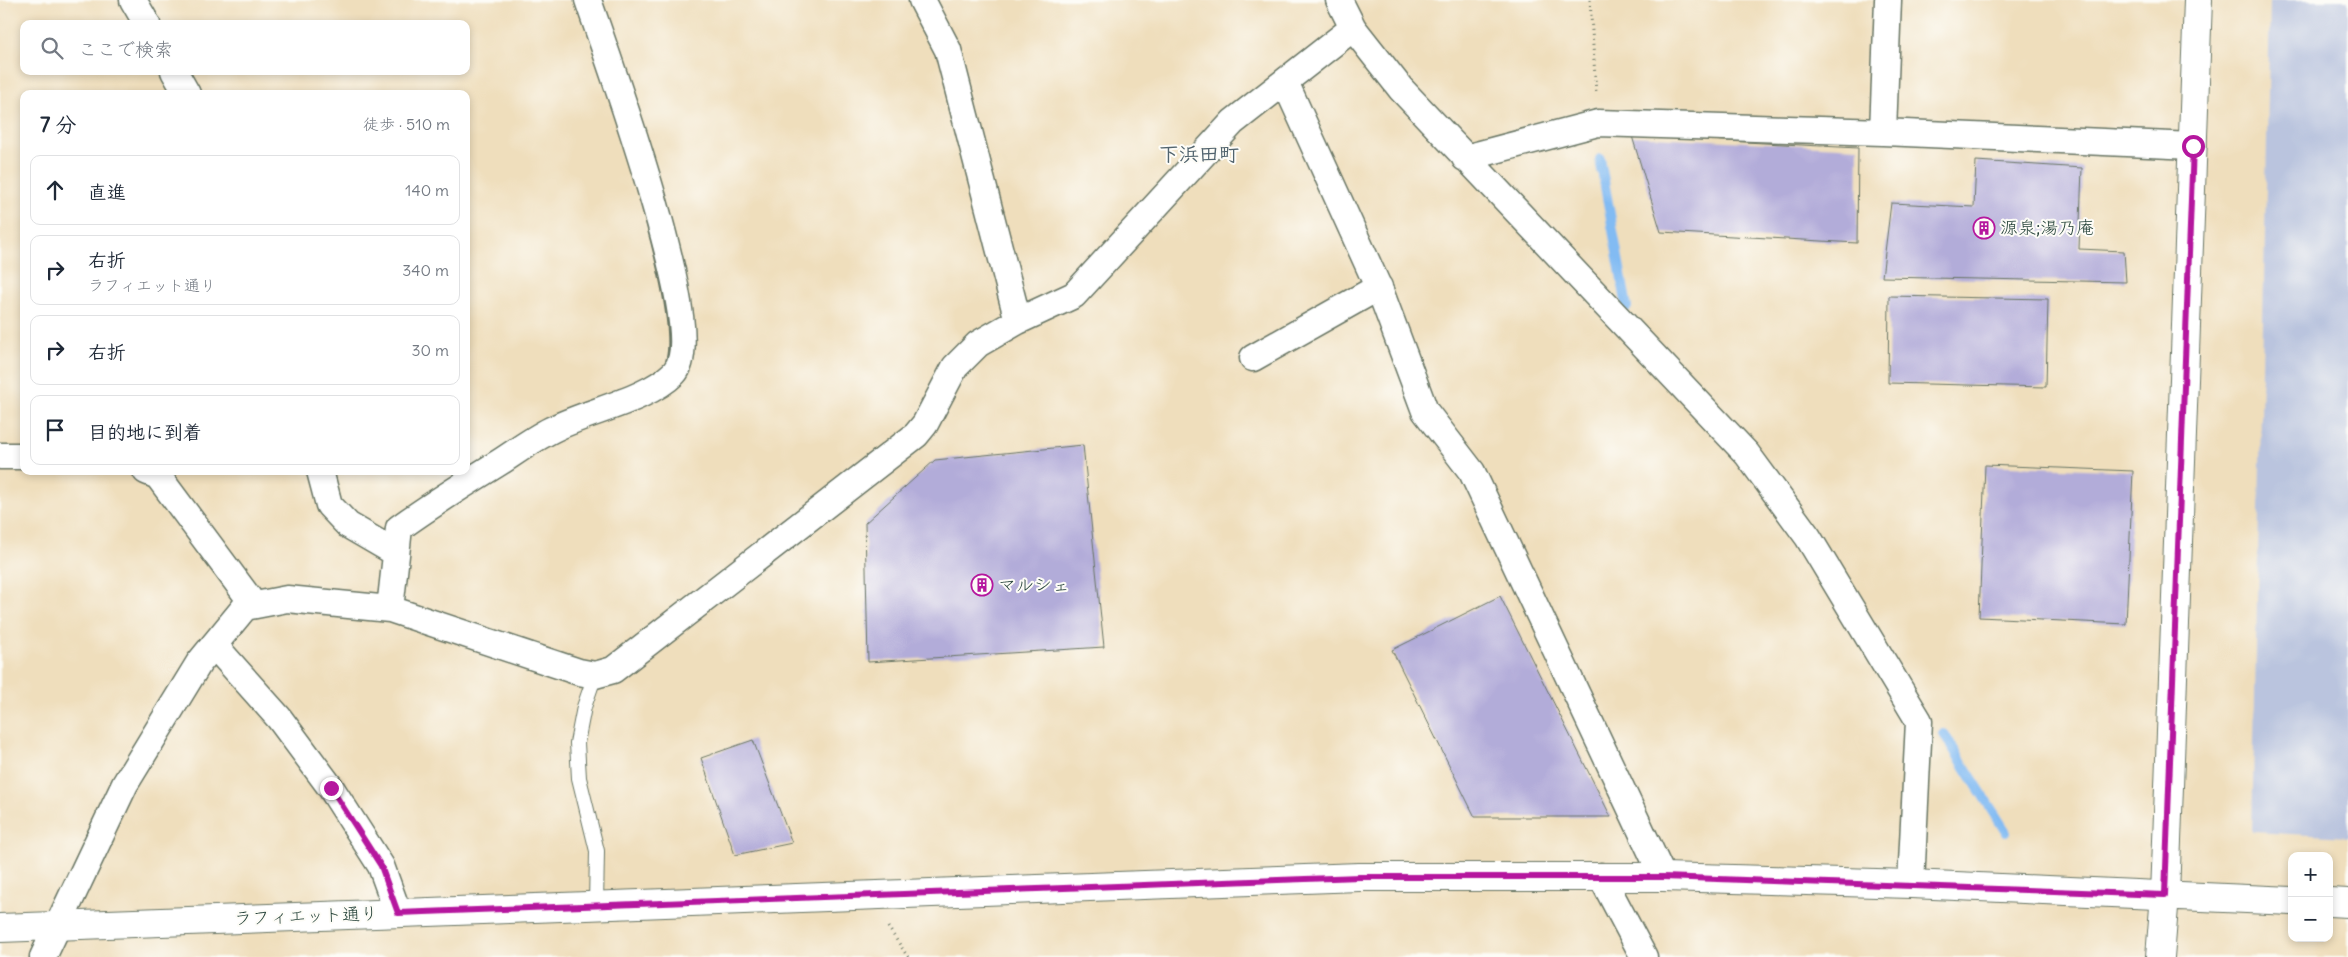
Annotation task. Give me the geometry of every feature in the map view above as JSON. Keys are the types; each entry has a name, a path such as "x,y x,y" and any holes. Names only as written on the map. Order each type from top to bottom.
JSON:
{"street":[{"path":"133,0 145,20"},
{"path":"390,609 399,528 427,508 551,430 654,388 676,372 683,341 666,239 646,170 588,0"},
{"path":"922,0 948,50 1018,321"},
{"path":"1338,0 1353,28 1401,89 1747,454 1808,536 1919,721 1911,884"},
{"path":"1882,132 1888,0"},
{"path":"2160,957 2165,895 2198,0"},
{"path":"43,957 60,926 125,784 199,663 245,606 287,599 390,609 579,672 595,675 613,670 916,435 925,424 955,367 978,344 1018,321 1074,295 1234,122 1353,28"},
{"path":"176,75 185,90"},
{"path":"1285,82 1378,287 1426,411 1472,472 1663,877"},
{"path":"1466,158 1598,122 2193,146"},
{"path":"1254,358 1378,287"},
{"path":"0,456 20,456"},
{"path":"156,475 254,605"},
{"path":"321,475 329,505 348,525 396,553"},
{"path":"214,645 280,718 331,788 381,866 398,913"},
{"path":"1601,876 1644,957"},
{"name":"ラフィエット通り","path":"0,928 1360,877 1663,877 1911,884 2288,901"},
{"path":"2333,902 2348,903"}],"lane":[{"path":"595,675 584,707 578,743 579,778 598,851 596,905"}],"path":[{"path":"1590,0 1598,122"}],"shaded area":[{"path":"2270,0 2348,0 2348,837 2252,832"}],"building":[{"path":"1632,136 1858,148 1857,243 1661,232"},
{"name":"源泉;湯乃庵","path":"1976,161 2082,168 2079,249 2124,251 2126,282 1882,277 1891,203 1974,207"},
{"path":"1889,296 2048,299 2046,387 1888,383"},
{"name":"マルシェ","path":"1083,445 1104,647 868,662 865,523 935,460"},
{"path":"1985,465 2133,471 2126,624 1979,617"},
{"path":"1500,596 1611,817 1475,817 1392,650"},
{"path":"753,740 792,843 735,855 701,758"}],"waterway":[{"path":"1600,159 1627,307"},
{"path":"1944,734 2006,832"}],"place":[{"name":"源泉;湯乃庵","path":"1984,228"},
{"name":"マルシェ","path":"982,585"}],"district":[{"name":"下浜田町","path":"1199,154"}],"route":[{"path":"331,788 381,866 398,913 1360,877 1663,877 1911,884 2165,895 2193,146"}]}
